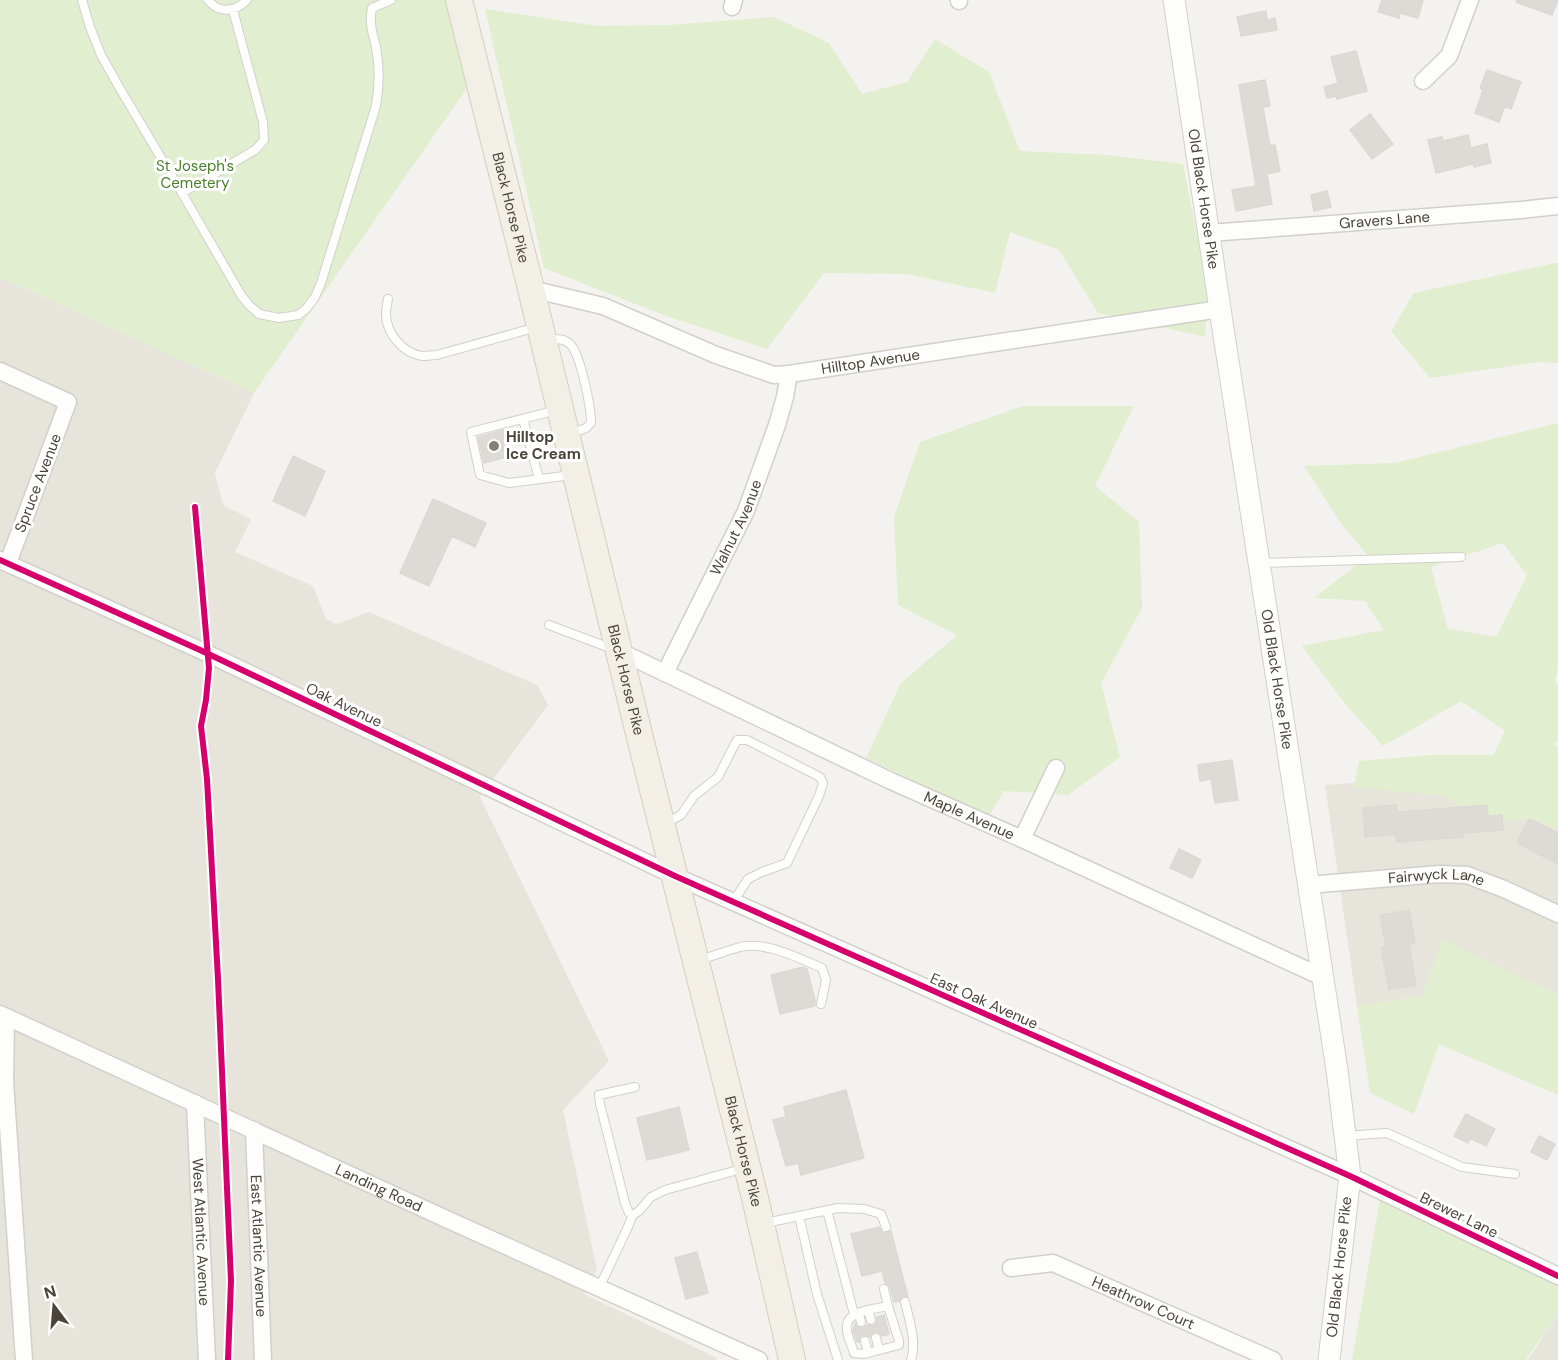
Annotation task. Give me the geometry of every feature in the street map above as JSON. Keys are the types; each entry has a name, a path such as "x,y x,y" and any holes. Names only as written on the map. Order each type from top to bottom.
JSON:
{"main road":[{"name":"Black Horse Pike","path":"459,0 762,1224 792,1360"}],"street":[{"name":"Old Black Horse Pike","path":"1174,0 1337,1070 1350,1176 1329,1360"},
{"path":"1423,81 1449,56 1470,0"},
{"name":"Gravers Lane","path":"1209,233 1558,206"},
{"name":"Hilltop Avenue","path":"531,289 603,306 716,355 774,375 1220,309"},
{"name":"Spruce Avenue","path":"0,371 69,402 4,561"},
{"name":"Walnut Avenue","path":"665,673 746,511 777,425 789,374"},
{"name":"Oak Avenue","path":"4,561 207,653 675,876"},
{"name":"Maple Avenue","path":"619,651 891,782 1022,839 1322,977"},
{"path":"1022,839 1056,768"},
{"name":"Fairwyck Lane","path":"1308,885 1438,874 1467,875 1558,914"},
{"name":"East Oak Avenue","path":"675,876 1350,1176"},
{"path":"3,1016 5,1082 24,1360"},
{"name":"Landing Road","path":"3,1016 759,1360"},
{"name":"West Atlantic Avenue","path":"195,1103 207,1360"},
{"name":"East Atlantic Avenue","path":"254,1130 263,1360"},
{"name":"Brewer Lane","path":"1350,1176 1558,1276"},
{"name":"Heathrow Court","path":"1011,1268 1053,1263 1273,1360"}],"lane":[{"path":"82,0 101,55 241,295 259,314 279,318 298,315 306,309 321,283 376,106 380,83 377,52 370,21 372,8 391,0"},
{"path":"208,0 211,4 225,10 233,10 247,0"},
{"path":"182,193 255,150 264,140 263,122 233,10"},
{"path":"387,299 386,315 396,340 406,350 422,356 437,355 542,332 570,344 584,379 591,423 586,428 567,435"},
{"path":"560,409 471,432 480,475 509,483 576,475"},
{"path":"523,419 539,480"},
{"path":"1259,563 1461,557"},
{"path":"549,625 619,651"},
{"path":"662,825 681,815 694,796 718,777 737,740 747,740 820,777 823,783 819,796 787,863 748,879 733,902"},
{"path":"696,962 742,947 780,951 822,968 826,980 821,1004"},
{"path":"633,1215 629,1213 625,1203 599,1095 635,1087"},
{"path":"1345,1136 1387,1133 1462,1167 1515,1173"},
{"path":"599,1288 633,1215 651,1197 665,1190 748,1167"},
{"path":"762,1224 838,1208 864,1209 881,1214 886,1227"},
{"path":"827,1210 860,1312 861,1322"},
{"path":"799,1216 818,1294 838,1360"},
{"path":"884,1289 899,1346 864,1354 854,1353 846,1326 849,1319 860,1312 888,1306"},
{"path":"904,1360 911,1359 913,1344 905,1302"},
{"path":"860,1312 871,1320"},
{"path":"876,1338 879,1350"},
{"path":"865,1341 868,1353"}],"shaded area":[{"path":"0,277 254,393 215,473 223,505 251,519 235,552 313,586 326,619 336,624 369,612 537,685 548,705 480,797 609,1061 563,1110 597,1270 584,1294 717,1358 716,1360 0,1360"},
{"path":"1505,772 1558,798 1558,995 1443,940 1422,996 1357,1006 1325,785"},
{"path":"1558,1313 1558,1360 1528,1360"}],"green space":[{"name":"St Joseph's Cemetery","path":"0,0 459,0 477,74 254,393 0,277"},
{"path":"485,9 598,26 669,25 774,17 829,43 862,94 907,82 935,39 989,72 1020,151 1108,155 1183,164 1208,292 1205,337 1098,313 1059,250 1010,232 995,293 907,274 824,273 767,349 666,316 544,268"},
{"path":"1558,263 1558,363 1537,362 1430,378 1391,331 1414,293"},
{"path":"1023,406 1134,406 1095,486 1139,522 1142,608 1101,683 1120,757 1068,795 1004,791 989,816 866,758 901,683 957,635 898,605 894,517 920,442"},
{"path":"1558,423 1558,668 1555,682 1558,685 1558,740 1553,744 1558,746 1558,831 1536,820 1484,820 1446,796 1354,787 1359,761 1431,755 1493,755 1505,731 1461,701 1383,746 1346,705 1302,646 1384,630 1365,601 1314,598 1368,556 1340,522 1304,466 1395,463","holes":["1503,543 1527,575 1496,637 1448,629 1431,567"]},
{"path":"1443,939 1558,995 1558,1095 1439,1044 1414,1114 1370,1093 1357,1006 1422,996"},
{"path":"1380,1200 1553,1273 1558,1264 1558,1313 1526,1360 1352,1360"}],"building":[{"path":"1382,0 1423,0 1418,18 1400,13 1399,18 1378,12"},
{"path":"1517,0 1558,0 1552,15 1516,2"},
{"path":"1266,11 1267,20 1275,18 1277,30 1241,36 1237,17"},
{"path":"1356,51 1367,91 1337,99 1336,96 1327,98 1324,87 1338,83 1331,57"},
{"path":"1487,70 1521,82 1511,109 1505,106 1499,122 1475,113 1483,90 1480,88"},
{"path":"1265,80 1270,106 1263,107 1270,146 1275,145 1280,171 1267,174 1272,204 1236,211 1232,190 1256,186 1239,85"},
{"path":"1370,114 1393,144 1372,159 1350,130"},
{"path":"1468,135 1471,148 1487,144 1491,163 1474,167 1473,164 1436,173 1428,140 1442,137 1443,141"},
{"path":"1327,191 1331,207 1314,211 1311,195"},
{"name":"Hilltop Ice Cream","path":"504,430 510,456 484,463 478,437"},
{"path":"293,456 325,471 305,516 273,501"},
{"path":"433,499 486,523 475,547 452,536 429,586 400,573"},
{"path":"1232,760 1238,800 1215,803 1211,779 1200,781 1198,765"},
{"path":"1396,805 1397,812 1487,805 1488,816 1502,815 1503,830 1463,833 1463,837 1397,842 1396,834 1365,837 1363,808"},
{"path":"1529,819 1558,833 1558,864 1517,843"},
{"path":"1179,849 1201,860 1192,878 1170,868"},
{"path":"1409,910 1415,943 1409,945 1416,985 1389,990 1381,948 1386,947 1380,915"},
{"path":"803,967 807,969 815,1006 780,1014 771,975"},
{"path":"846,1090 864,1158 801,1175 798,1163 786,1166 773,1120 786,1117 784,1107"},
{"path":"679,1107 689,1150 647,1160 637,1118"},
{"path":"1466,1114 1495,1129 1486,1146 1470,1138 1468,1143 1454,1136"},
{"path":"1539,1136 1555,1144 1547,1160 1531,1152"},
{"path":"879,1227 884,1233 891,1231 908,1297 903,1296 899,1301 894,1302 882,1271 862,1276 851,1234"},
{"path":"697,1252 708,1293 686,1299 675,1258"},
{"path":"884,1315 889,1334 882,1336 874,1332 870,1337 861,1336 857,1342 853,1331 855,1323 860,1328 867,1325 872,1326 877,1322 877,1317"}],"cycle path":[{"path":"195,507 209,668 201,726 207,779 218,979 231,1281 228,1360"},
{"path":"0,560 200,650 675,876 1350,1176 1558,1276"}],"place":[{"name":"Hilltop Ice Cream","path":"494,446"}]}
